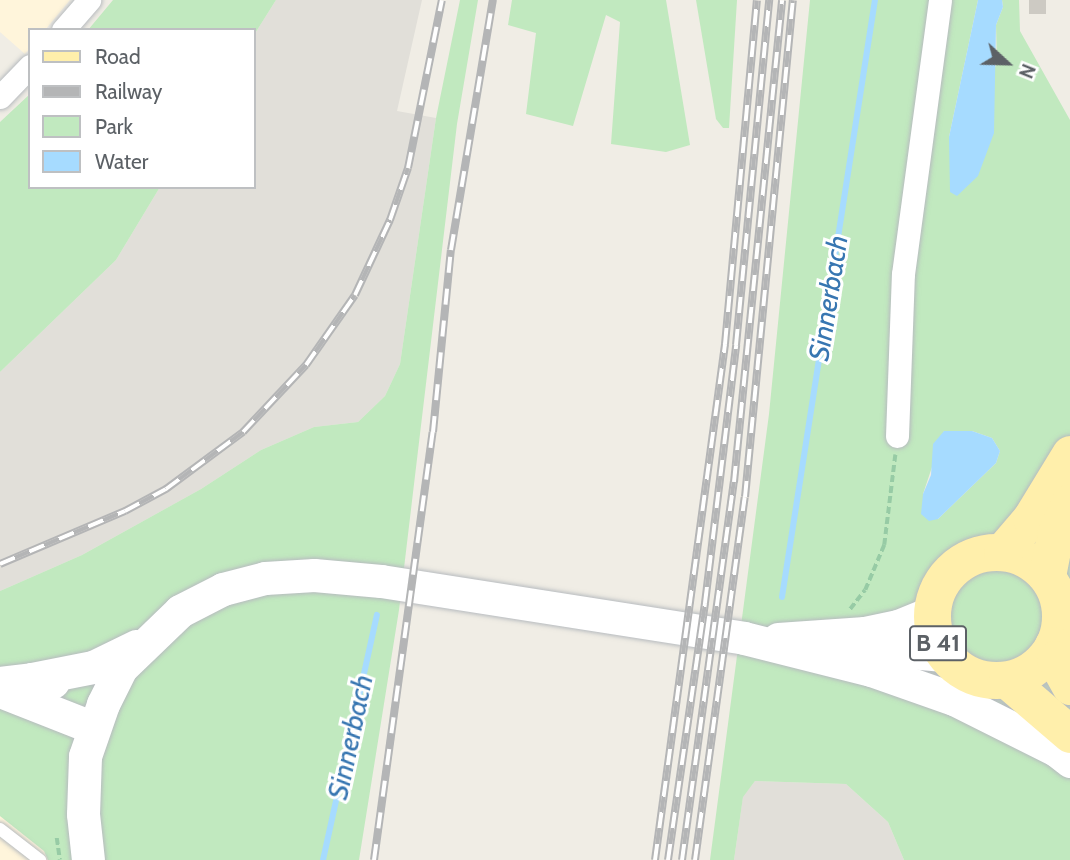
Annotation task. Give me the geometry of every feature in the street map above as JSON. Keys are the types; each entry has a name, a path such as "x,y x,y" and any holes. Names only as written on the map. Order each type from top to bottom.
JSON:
{"main road":[{"path":"1070,454 1031,518 1002,552 1023,558 1047,576 1059,604 1060,623 1054,645 1055,659 1070,686"},
{"path":"1047,576 1055,535 1070,502"},
{"name":"B 41","path":"1002,552 987,552 965,559 950,571 939,586 931,613 934,635 944,655 970,676 988,681 1007,680"},
{"path":"88,860 83,814 85,756 98,716 121,668 144,642 180,611 223,589 265,578 314,575 382,581 744,638 783,639 865,633 898,626 931,613"},
{"name":"B 41","path":"744,638 871,670 954,699 1046,744 1070,761"},
{"path":"783,639 815,645 944,655"},
{"path":"16,681 93,667 144,642"},
{"path":"1007,680 1023,676 1040,664 1054,645"},
{"path":"1007,680 1070,734"},
{"path":"16,681 53,682 98,716"},
{"path":"0,691 98,716"}],"street":[{"path":"65,28 89,0"},
{"path":"897,436 903,274 940,0"},
{"path":"0,97 28,68"}],"lane":[{"path":"0,829 40,860"}],"path":[{"path":"845,615 865,590 884,545 897,436"}],"shaded area":[{"path":"0,0 70,0 47,28 28,28 28,50 25,54 0,32"},
{"path":"276,0 422,0 397,111 436,118 400,364 385,396 358,422 314,427 261,450 201,489 82,555 0,591 0,372 116,260 159,189 256,189 256,32"},
{"path":"755,781 846,784 888,822 904,860 734,860 743,796"},
{"path":"0,816 44,851 48,860 0,860"}],"green space":[{"path":"113,0 276,0 256,32 256,28 90,28"},
{"path":"460,0 478,0 457,124 399,610 359,860 48,860 44,851 0,816 0,591 82,555 201,489 261,450 314,427 358,422 385,396 400,364 436,118"},
{"path":"512,0 666,0 690,145 666,152 611,144 620,22 606,15 573,126 526,114 536,33 508,25"},
{"path":"696,0 737,0 729,128 723,128 716,119"},
{"path":"810,0 978,0 949,137 997,64 996,25 1003,7 1002,0 1019,0 1020,31 1070,120 1070,860 904,860 888,822 846,784 755,781 743,797 734,860 710,860 769,414","holes":["944,431 972,431 992,438 1000,451 996,463 938,519 923,494"]},
{"path":"28,96 28,189 159,189 116,260 0,372 0,122"}],"water":[{"path":"978,0 1002,0 1003,7 996,25 994,133 978,176 957,196 950,192 949,137"},
{"path":"944,431 972,431 992,438 1000,451 996,463 938,519 929,521 921,514 923,494 931,475 933,444"}],"building":[{"path":"1029,0 1046,0 1046,14 1029,14"}],"waterway":[{"name":"Sinnerbach","path":"782,597 875,0"},
{"name":"Sinnerbach","path":"323,860 377,615"}],"railway":[{"path":"0,564 125,511 166,489 243,432 306,365 355,295 390,220 408,168 442,0"},
{"path":"374,860 433,432 451,250 493,0"},
{"path":"655,860 725,344 757,0"},
{"path":"668,860 705,603 736,345 769,0"},
{"path":"682,860 734,482 782,0"},
{"path":"695,860 745,497 793,0"}]}
